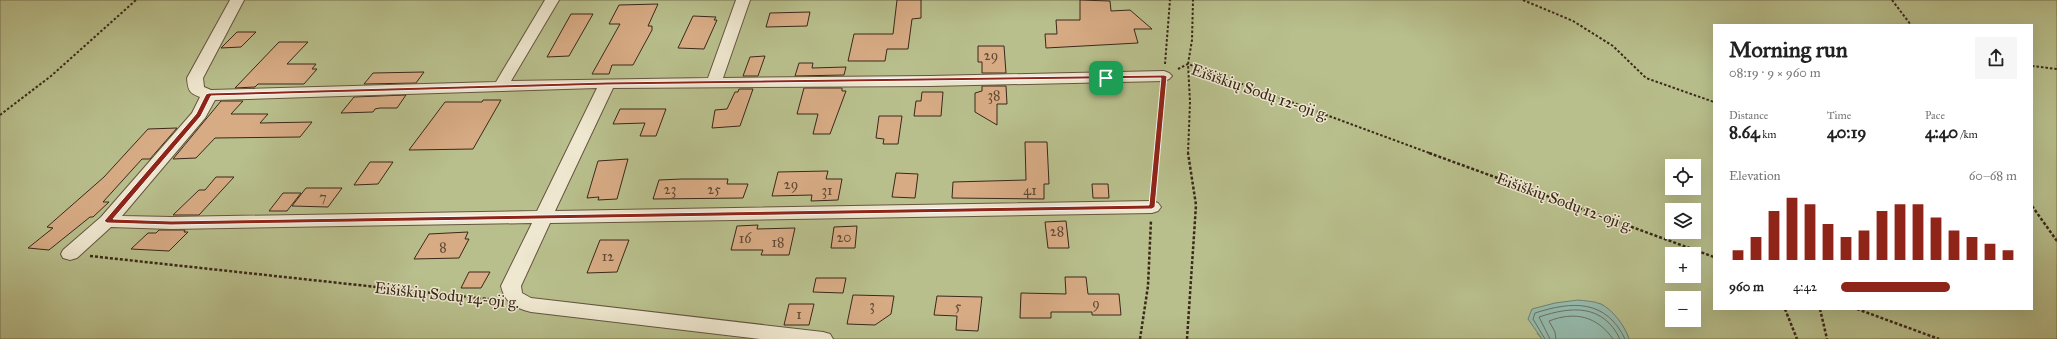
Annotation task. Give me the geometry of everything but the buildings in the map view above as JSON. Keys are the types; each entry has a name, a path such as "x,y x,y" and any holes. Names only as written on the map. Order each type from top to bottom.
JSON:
{"street":[{"path":"237,0 195,78 196,90 209,94 607,83 930,81 1164,76"},
{"path":"501,86 552,0"},
{"path":"714,82 743,0"},
{"path":"518,302 512,294 511,286 607,83"},
{"path":"70,254 107,221 199,115 209,94"},
{"path":"107,221 171,223 1152,207"},
{"name":"Eišiškių Sodų 14-oji g.","path":"518,302 532,305 823,339"}],"path":[{"path":"0,115 51,76 136,0"},
{"path":"1140,339 1148,286 1152,207 1170,0"},
{"path":"1187,339 1193,271 1196,205 1187,148 1190,102 1188,64 1192,40 1193,0"},
{"path":"1523,0 1573,21 1613,46 1646,78 1713,102"},
{"path":"1892,0 1910,24"},
{"name":"Eišiškių Sodų 12-oji g.","path":"1164,76 1188,64 1713,257"},
{"path":"2033,66 2057,69"},
{"path":"2033,207 2057,241"},
{"name":"Eišiškių Sodų 14-oji g.","path":"70,254 518,302"},
{"path":"1785,310 1797,339"},
{"path":"1820,310 1827,339"},
{"path":"1860,310 1939,339"}],"green space":[{"path":"0,0 2057,0 2057,339 1629,339 1621,324 1601,304 1537,333 1542,339 0,339"}],"water":[{"path":"1578,300 1595,302 1610,310 1625,329 1629,339 1542,339 1528,319 1532,309 1555,303"}],"route":[{"path":"1164,76 1152,207 171,223 107,221 199,115 209,94 607,83 930,81 1106,78 1164,76"}]}
